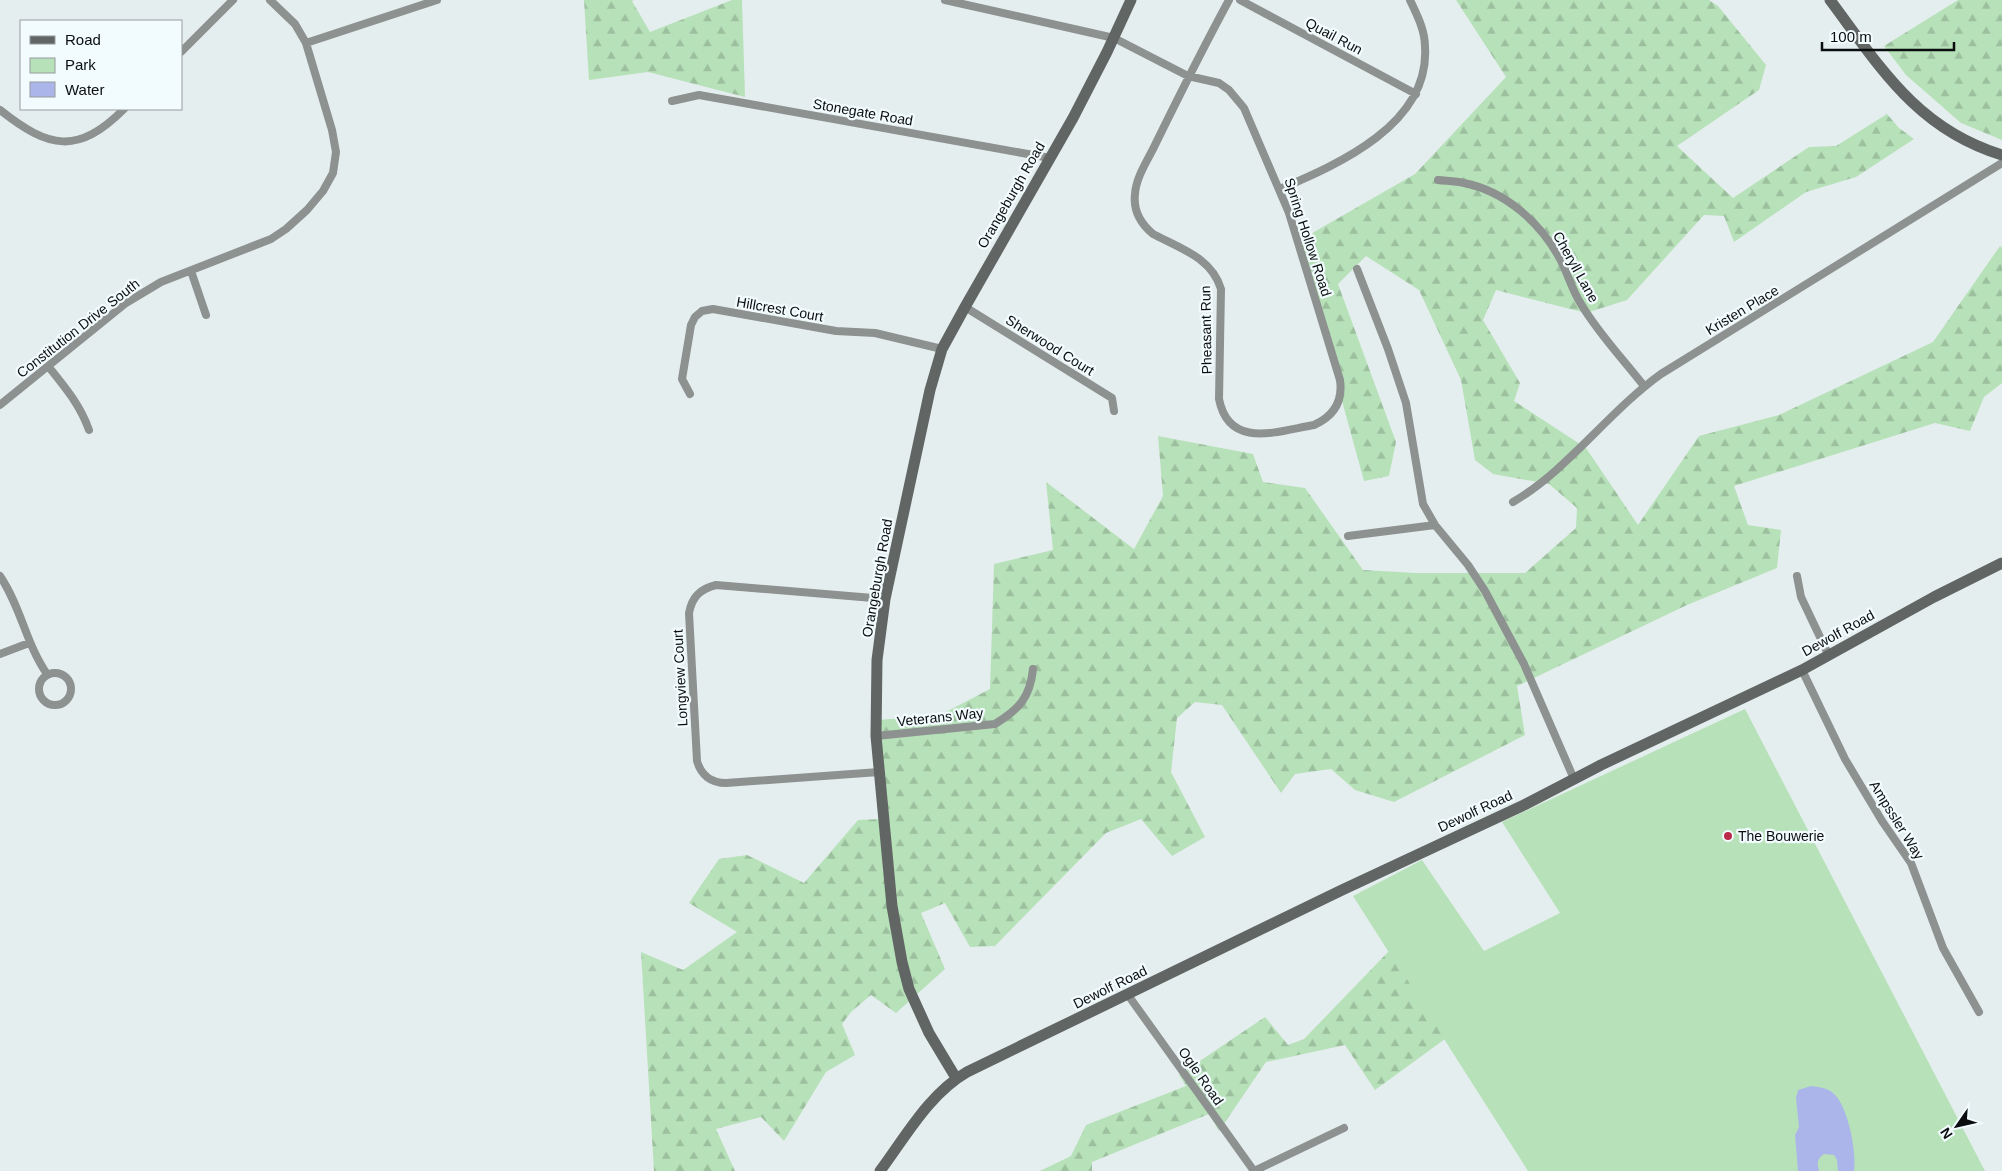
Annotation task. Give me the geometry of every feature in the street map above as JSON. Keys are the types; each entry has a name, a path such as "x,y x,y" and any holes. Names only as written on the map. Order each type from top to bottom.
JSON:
{"main road":[{"name":"Orangeburgh Road","path":"956,1078 928,1033 917,1010 902,962 892,906 876,736 877,660 885,599 930,390 942,350 964,307 1092,83 1131,0"},
{"path":"1830,0 1890,81 1925,115 1956,135 2002,155"},
{"name":"Dewolf Road","path":"956,1078 1342,890 1524,805 1574,779 1802,670 1934,597 2002,563"},
{"path":"880,1171 932,1100 956,1078"}],"street":[{"path":"182,51 234,0"},
{"name":"Constitution Drive South","path":"0,405 126,303 145,290 191,270 254,247 279,234 324,191 333,173 336,152 332,130 306,43 295,24 270,0"},
{"path":"306,43 436,0"},
{"name":"Spring Hollow Road","path":"945,0 1082,29 1114,38 1188,76 1219,83 1237,98 1244,108 1280,189 1295,231 1340,380 1341,389 1336,407 1323,421 1314,425 1284,430"},
{"name":"Pheasant Run","path":"1229,0 1188,76 1137,183 1135,193 1137,212 1140,221 1153,234 1201,259 1208,265 1218,280 1221,289 1219,399 1225,417 1235,427 1248,433 1284,430"},
{"name":"Quail Run","path":"1240,0 1416,94"},
{"path":"1280,189 1319,173 1354,153 1397,119 1416,94 1423,76 1426,46 1419,20 1410,0"},
{"name":"Stonegate Road","path":"672,102 699,96 1050,158"},
{"path":"0,111 24,130 48,140 69,142 90,136 107,126 123,110"},
{"name":"Kristen Place","path":"1513,502 1535,489 1644,386 2002,163"},
{"name":"Cheryll Lane","path":"1438,180 1465,183 1478,187 1501,198 1527,216 1552,245 1571,286 1590,319 1644,386"},
{"path":"1357,269 1388,349 1406,403 1423,504 1434,525 1468,565 1485,590 1524,664 1574,779"},
{"path":"191,270 206,315"},
{"name":"Sherwood Court","path":"964,307 1112,398 1114,411"},
{"name":"Hillcrest Court","path":"690,394 682,379 691,325 695,317 702,311 713,309 836,331 875,333 942,350"},
{"path":"48,366 74,397 83,413 89,430"},
{"path":"1348,536 1434,525"},
{"path":"0,576 16,605 36,659 47,674"},
{"path":"1797,576 1801,597 1829,656"},
{"name":"Longview Court","path":"879,772 726,784 710,780 704,775 697,761 689,613 695,597 707,587 716,585 885,599"},
{"path":"0,654 29,643"},
{"name":"Veterans Way","path":"876,736 995,724 1012,714 1026,696 1031,688 1033,669"},
{"name":"Ampssler Way","path":"1802,670 1845,759 1882,821 1911,863 1943,948 1979,1012"},
{"path":"53,672 64,675 70,682 71,691 68,700 63,704 48,704 39,694 40,683 47,674 53,672"},
{"name":"Ogle Road","path":"1128,995 1254,1171"},
{"path":"1254,1171 1344,1128"}],"green space":[{"path":"584,0 634,0 632,1 650,32 732,0 742,0 745,97 648,72 589,80"},
{"path":"1456,0 1709,0 1718,6 1766,65 1759,90 1677,146 1733,198 1809,147 1836,146 1887,114 1899,128 1914,139 1856,177 1806,192 1734,242 1724,216 1704,215 1627,300 1586,313 1496,290 1483,320 1520,383 1514,401 1586,448 1638,525 1699,436 1779,415 1933,342 2000,246 2002,248 2002,383 1984,397 1970,431 1935,423 1734,486 1748,525 1781,530 1777,568 1687,605 1517,686 1525,735 1394,802 1355,790 1331,769 1295,774 1281,793 1222,705 1195,702 1177,718 1171,772 1205,837 1172,856 1141,819 1106,833 995,946 970,947 945,903 921,913 945,969 896,1013 871,995 851,1012 842,1024 855,1055 826,1072 784,1141 761,1117 716,1129 735,1171 654,1171 641,952 683,970 737,932 689,903 719,859 747,855 804,883 858,820 882,819 878,720 940,715 990,689 994,564 1053,550 1046,482 1134,549 1163,496 1158,436 1253,454 1263,482 1305,488 1363,570 1416,573 1525,573 1576,528 1577,508 1549,484 1493,474 1475,460 1461,380 1419,290 1366,256 1338,284 1396,442 1389,476 1364,481 1300,248 1314,232 1415,174 1506,77"},
{"path":"1958,0 2002,0 2002,140 1961,123 1906,75 1884,46"},
{"path":"1745,709 1985,1171 1528,1171 1353,896 1422,860 1484,951 1560,913 1502,822"},
{"path":"1389,951 1445,1039 1375,1090 1345,1045 1266,1062 1219,1131 1209,1114 1092,1162 1092,1171 1040,1171 1071,1156 1086,1125 1186,1086 1179,1075 1265,1017 1288,1045 1304,1039"}],"water":[{"path":"1811,1086 1831,1091 1843,1108 1853,1142 1854,1171 1838,1171 1837,1160 1834,1155 1824,1154 1818,1161 1819,1171 1798,1171 1795,1135 1799,1127 1796,1098 1798,1090"}],"place":[{"name":"The Bouwerie","path":"1728,836"}]}
